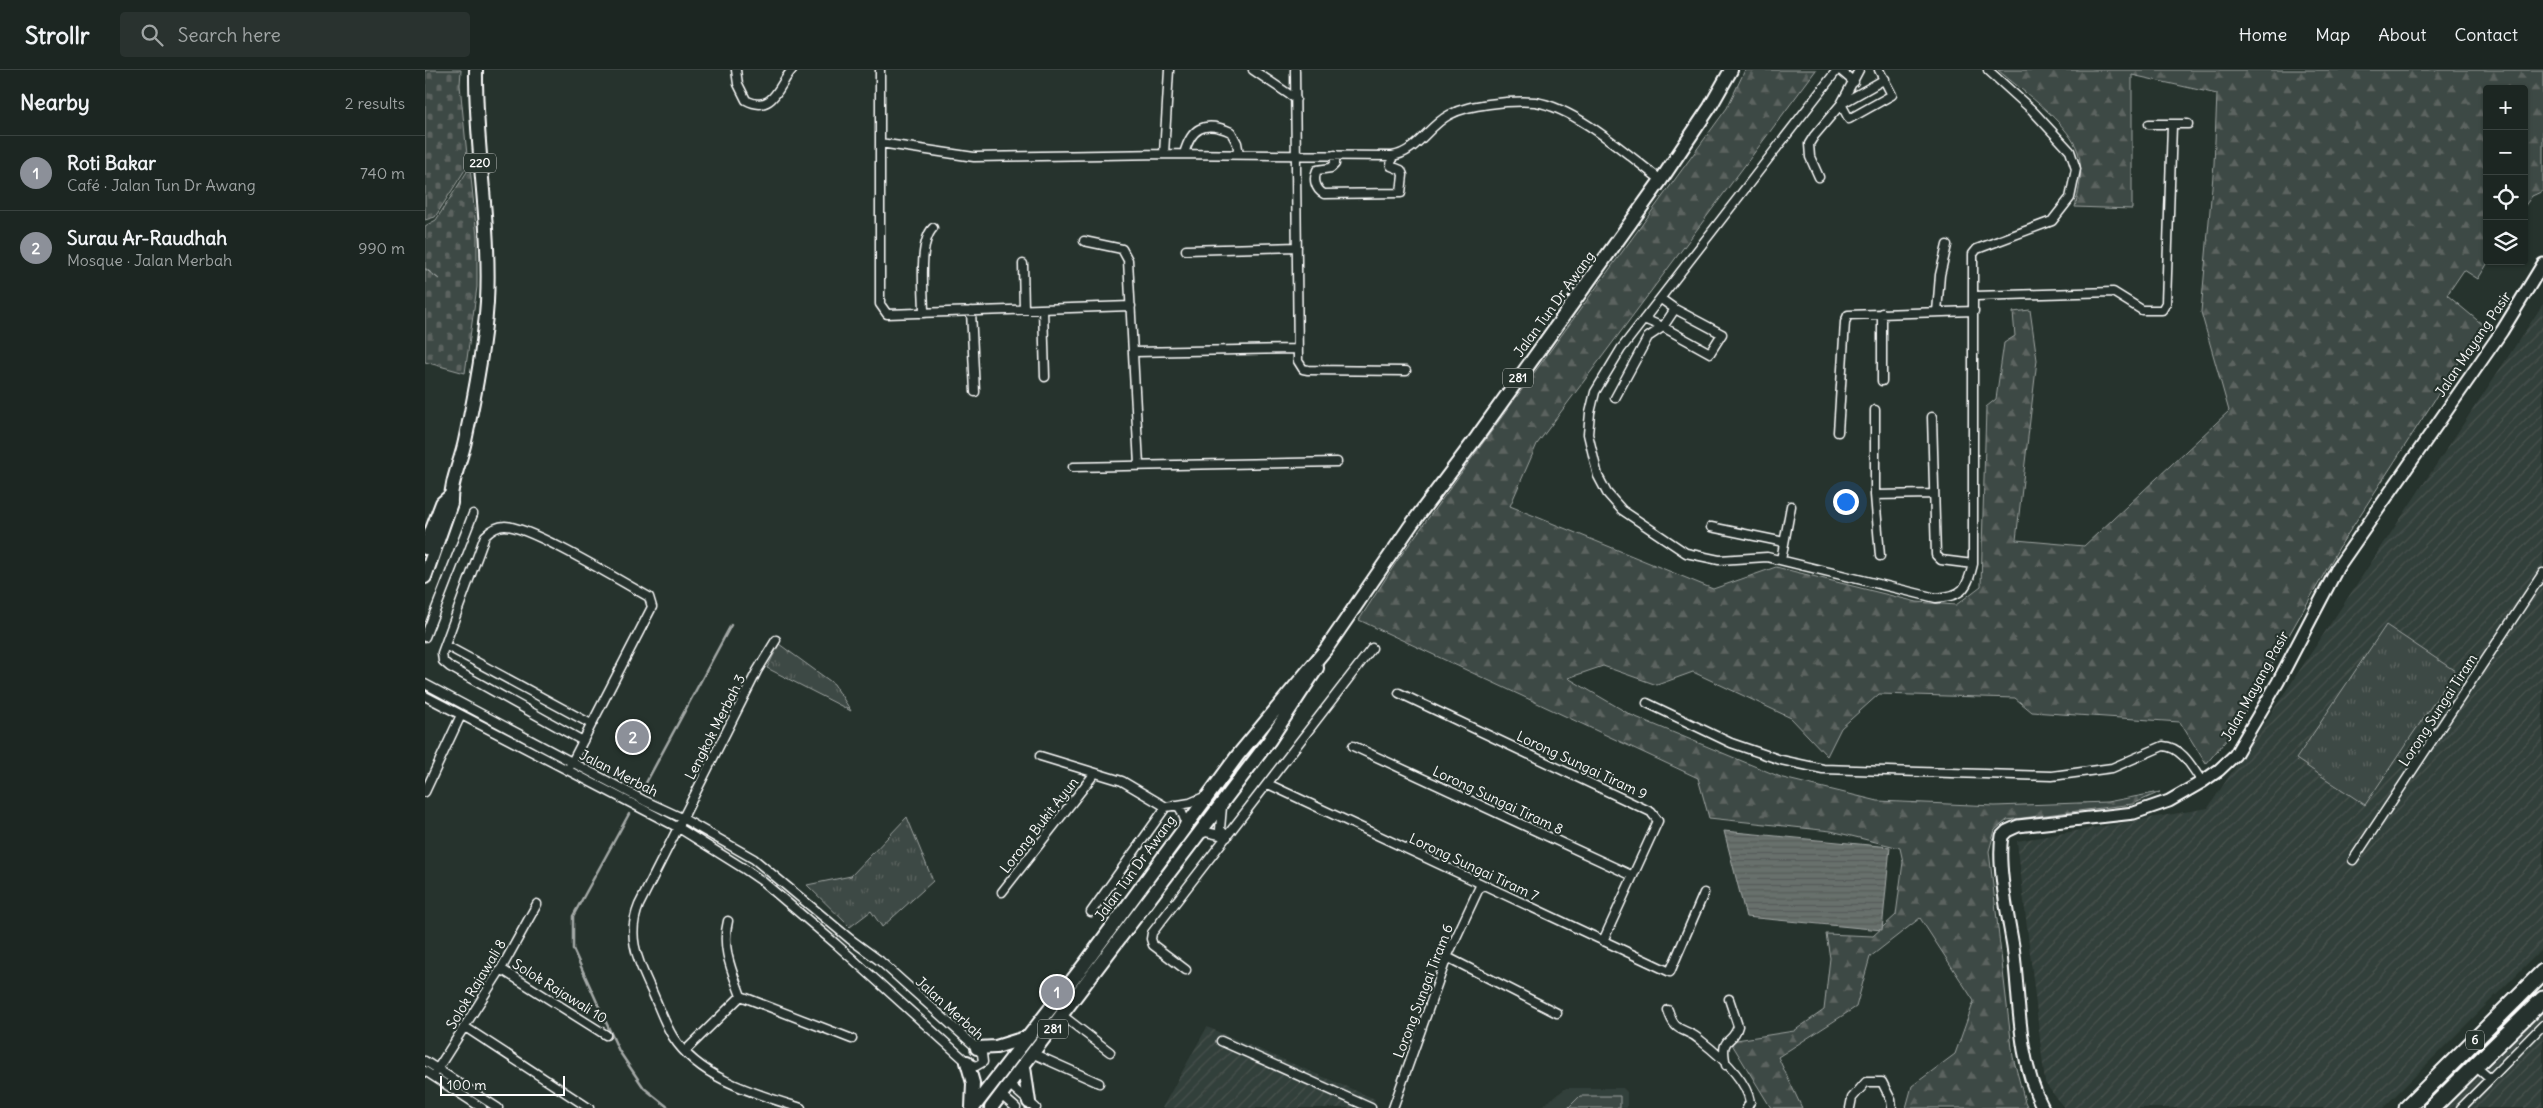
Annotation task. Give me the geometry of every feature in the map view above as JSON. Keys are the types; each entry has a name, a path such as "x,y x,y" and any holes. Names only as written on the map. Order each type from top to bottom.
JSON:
{"highway":[{"name":"6","path":"2407,1108 2543,972"},
{"name":"6","path":"2432,1108 2543,999"}],"main road":[{"name":"220","path":"425,577 451,504 451,495 477,380 487,303 488,256 475,110 476,70"},
{"name":"Jalan Tun Dr Awang","path":"973,1108 1085,965 1207,795 1326,649 1411,525 1661,180 1710,107 1731,70"},
{"name":"220","path":"425,548 442,503 451,495"},
{"name":"Jalan Tun Dr Awang","path":"991,1108 1063,1016 1269,741 1308,683 1326,649"},
{"path":"977,1048 997,1047 1027,1037"},
{"path":"967,1062 973,1083 973,1108"},
{"path":"1024,1067 1032,1105"}],"street":[{"path":"737,70 738,84 746,100 757,103 764,102 779,92 792,70"},
{"path":"880,70 880,304 887,314 1131,306"},
{"path":"1165,154 1169,70"},
{"path":"1253,70 1296,99"},
{"path":"1295,70 1297,349 1300,366 1308,370 1406,371"},
{"path":"1854,82 1838,70 1644,319 1602,377 1589,413 1589,434 1592,452 1598,476 1607,493 1622,510 1686,552 1719,560 1760,557 1781,560 1936,598 1950,597 1961,592 1969,583 1973,564 1975,296 1973,254 1977,249 2052,221 2070,198 2076,169 2070,151 2032,110 1988,70"},
{"path":"1819,177 1810,157 1809,144 1841,104 1859,70"},
{"path":"1841,104 1849,119 1891,95 1885,79 1879,70"},
{"path":"1841,104 1885,79"},
{"path":"880,144 974,157 1165,154 1392,156 1406,152 1443,118 1459,110 1505,102 1536,102 1558,109 1591,127 1661,180"},
{"path":"2149,124 2188,124"},
{"path":"1975,296 2113,292 2142,310 2162,310 2166,303 2172,125"},
{"path":"1184,154 1188,137 1193,132 1209,128 1231,132 1237,143 1239,154"},
{"path":"1335,155 1335,164 1331,168 1317,170 1315,175 1317,188 1324,194 1401,193 1403,175 1401,170 1391,166 1392,156"},
{"path":"924,313 924,248 925,240 933,228"},
{"path":"1084,241 1122,249 1126,253 1134,352 1139,465"},
{"path":"1937,312 1940,275 1947,245"},
{"path":"1186,250 1297,247"},
{"path":"1023,264 1024,309"},
{"name":"Jalan Mayang Pasir","path":"2043,1108 2035,1093 2021,1033 2004,887 2002,836 2007,830 2018,826 2134,814 2169,801 2202,782 2235,755 2277,682 2338,567 2502,331 2543,264"},
{"path":"1644,319 1663,327 1710,353 1722,334 1675,309 1661,299"},
{"path":"1043,309 1045,377"},
{"path":"1615,398 1648,337 1663,327 1675,309"},
{"path":"1838,432 1846,318 1853,313 1974,311"},
{"path":"971,312 975,392"},
{"path":"1882,313 1882,381"},
{"path":"1134,352 1297,349"},
{"path":"1875,410 1875,495 1881,556"},
{"path":"1932,417 1932,494 1937,558 1973,564"},
{"path":"1073,467 1337,462"},
{"path":"1875,495 1932,494"},
{"path":"1781,560 1791,506"},
{"path":"425,637 473,514"},
{"path":"567,771 653,607 649,596 548,543 514,528 498,527 485,536 442,658 450,667 583,740"},
{"path":"1711,527 1785,542"},
{"name":"Lorong Sungai Tiram","path":"2353,860 2543,572"},
{"name":"Lengkok Merbah 3","path":"776,640 757,671 639,904 633,929 637,960 673,1037 685,1051 695,1060 735,1085 801,1108"},
{"path":"445,645 591,724"},
{"path":"1186,970 1153,945 1151,939 1153,934 1372,648"},
{"name":"Jalan Merbah","path":"425,684 683,818 754,859 850,939 880,961 977,1048 983,1062 976,1066 967,1062 762,881 679,828 425,696"},
{"name":"Lorong Sungai Tiram 9","path":"1399,693 1651,812 1658,821 1603,941"},
{"path":"1647,703 1731,743 1781,760 1823,769 2052,776 2112,768 2163,746 2172,746 2179,751 2202,782"},
{"path":"425,792 461,715"},
{"name":"Lorong Sungai Tiram 8","path":"1353,746 1633,876"},
{"path":"1040,756 1122,782 1170,806 1181,808 1185,820 1184,827"},
{"name":"Lorong Bukit Ayun","path":"1002,892 1095,773"},
{"name":"Lorong Sungai Tiram 7","path":"1268,784 1670,972 1705,893"},
{"path":"1170,806 1198,801 1207,795"},
{"path":"1222,803 1220,829 1227,837"},
{"name":"Jalan Tun Dr Awang","path":"1091,912 1170,806"},
{"path":"1196,836 1212,833 1227,837"},
{"name":"Lorong Sungai Tiram 6","path":"1393,1108 1447,957 1481,884"},
{"name":"Solok Rajawali 8","path":"433,1076 501,969 537,904"},
{"path":"728,921 725,945 741,996"},
{"path":"1447,957 1557,1013"},
{"name":"Solok Rajawali 10","path":"501,969 606,1035"},
{"path":"685,1051 741,996"},
{"path":"741,996 852,1039"},
{"path":"1726,1065 1723,1051 1724,1045 1738,1026 1729,999"},
{"path":"1668,1010 1681,1032 1699,1038 1726,1065 1748,1094 1750,1102 1747,1108"},
{"path":"1063,1016 1111,1052"},
{"path":"2461,1108 2543,1025"},
{"path":"465,1026 589,1108"},
{"path":"1221,1041 1371,1108"},
{"path":"1034,1054 1099,1083"},
{"path":"425,1060 498,1108"},
{"path":"2474,1065 2490,1079"},
{"path":"425,1071 482,1108"},
{"path":"1850,1108 1852,1098 1866,1082 1882,1082 1891,1100 1892,1108"},
{"path":"1010,1085 1032,1105"},
{"path":"1001,1095 1016,1108"}],"shaded area":[{"path":"2543,304 2543,948 2383,1108 2064,1108 2045,1083 2017,841 2208,808"},
{"path":"1724,831 1890,847 1882,930 1746,917"},
{"path":"2543,1010 2543,1108 2441,1108"},
{"path":"1207,1027 1375,1099 1371,1108 1162,1108"},
{"path":"1566,1088 1623,1088 1627,1092 1627,1108 1539,1108"}],"green space":[{"path":"425,70 461,70 460,85 468,165 435,217 425,220"},
{"path":"1745,70 1816,70 1537,444 1510,506 1713,589 1776,567 1917,602 1956,605 1981,586 1986,407 1996,399 2004,343 2015,336 2013,312 2030,310 2037,360 2016,540 2084,546 2229,411 2201,312 2214,164 2217,94 2132,75 2132,209 2075,207 2079,192 2080,166 2074,143 2049,113 1998,70 2543,70 2543,191 2532,196 2528,202 2528,85 2483,85 2483,265 2487,265 2478,279 2464,270 2447,295 2483,325 2340,546 2234,731 2206,764 2180,722 2032,712 2015,698 1879,694 1841,728 1827,756 1791,718 1693,672 1657,685 1603,666 1568,678 1631,715 1783,778 1878,801 1995,806 2107,802 2160,792 2133,804 2007,820 1995,830 1989,851 2013,1057 2028,1108 1906,1108 1912,1086 1955,1054 1974,1001 1920,918 1870,957 1856,1007 1778,1057 1802,1108 1771,1108 1730,1041 1794,1031 1824,1010 1830,958 1826,934 1873,936 1896,915 1903,862 1900,848 1831,831 1709,818 1698,778 1359,620 1397,561 1727,108"},
{"path":"470,167 477,237 477,287 465,373 425,362 425,269 439,279 425,268 425,226 436,220"},
{"path":"2386,625 2455,671 2365,805 2296,759"},
{"path":"779,644 834,684 851,711 767,668"},
{"path":"907,817 933,881 882,927 871,911 850,927 807,885 851,876"},
{"path":"1580,1096 1620,1096 1620,1108 1568,1108"}],"waterway":[{"path":"640,794 731,625"},
{"path":"629,814 573,916 573,949 619,1051 644,1088 669,1108"}],"place":[{"name":"Surau Ar-Raudhah","path":"633,737"},
{"name":"Roti Bakar","path":"1057,992"}]}
